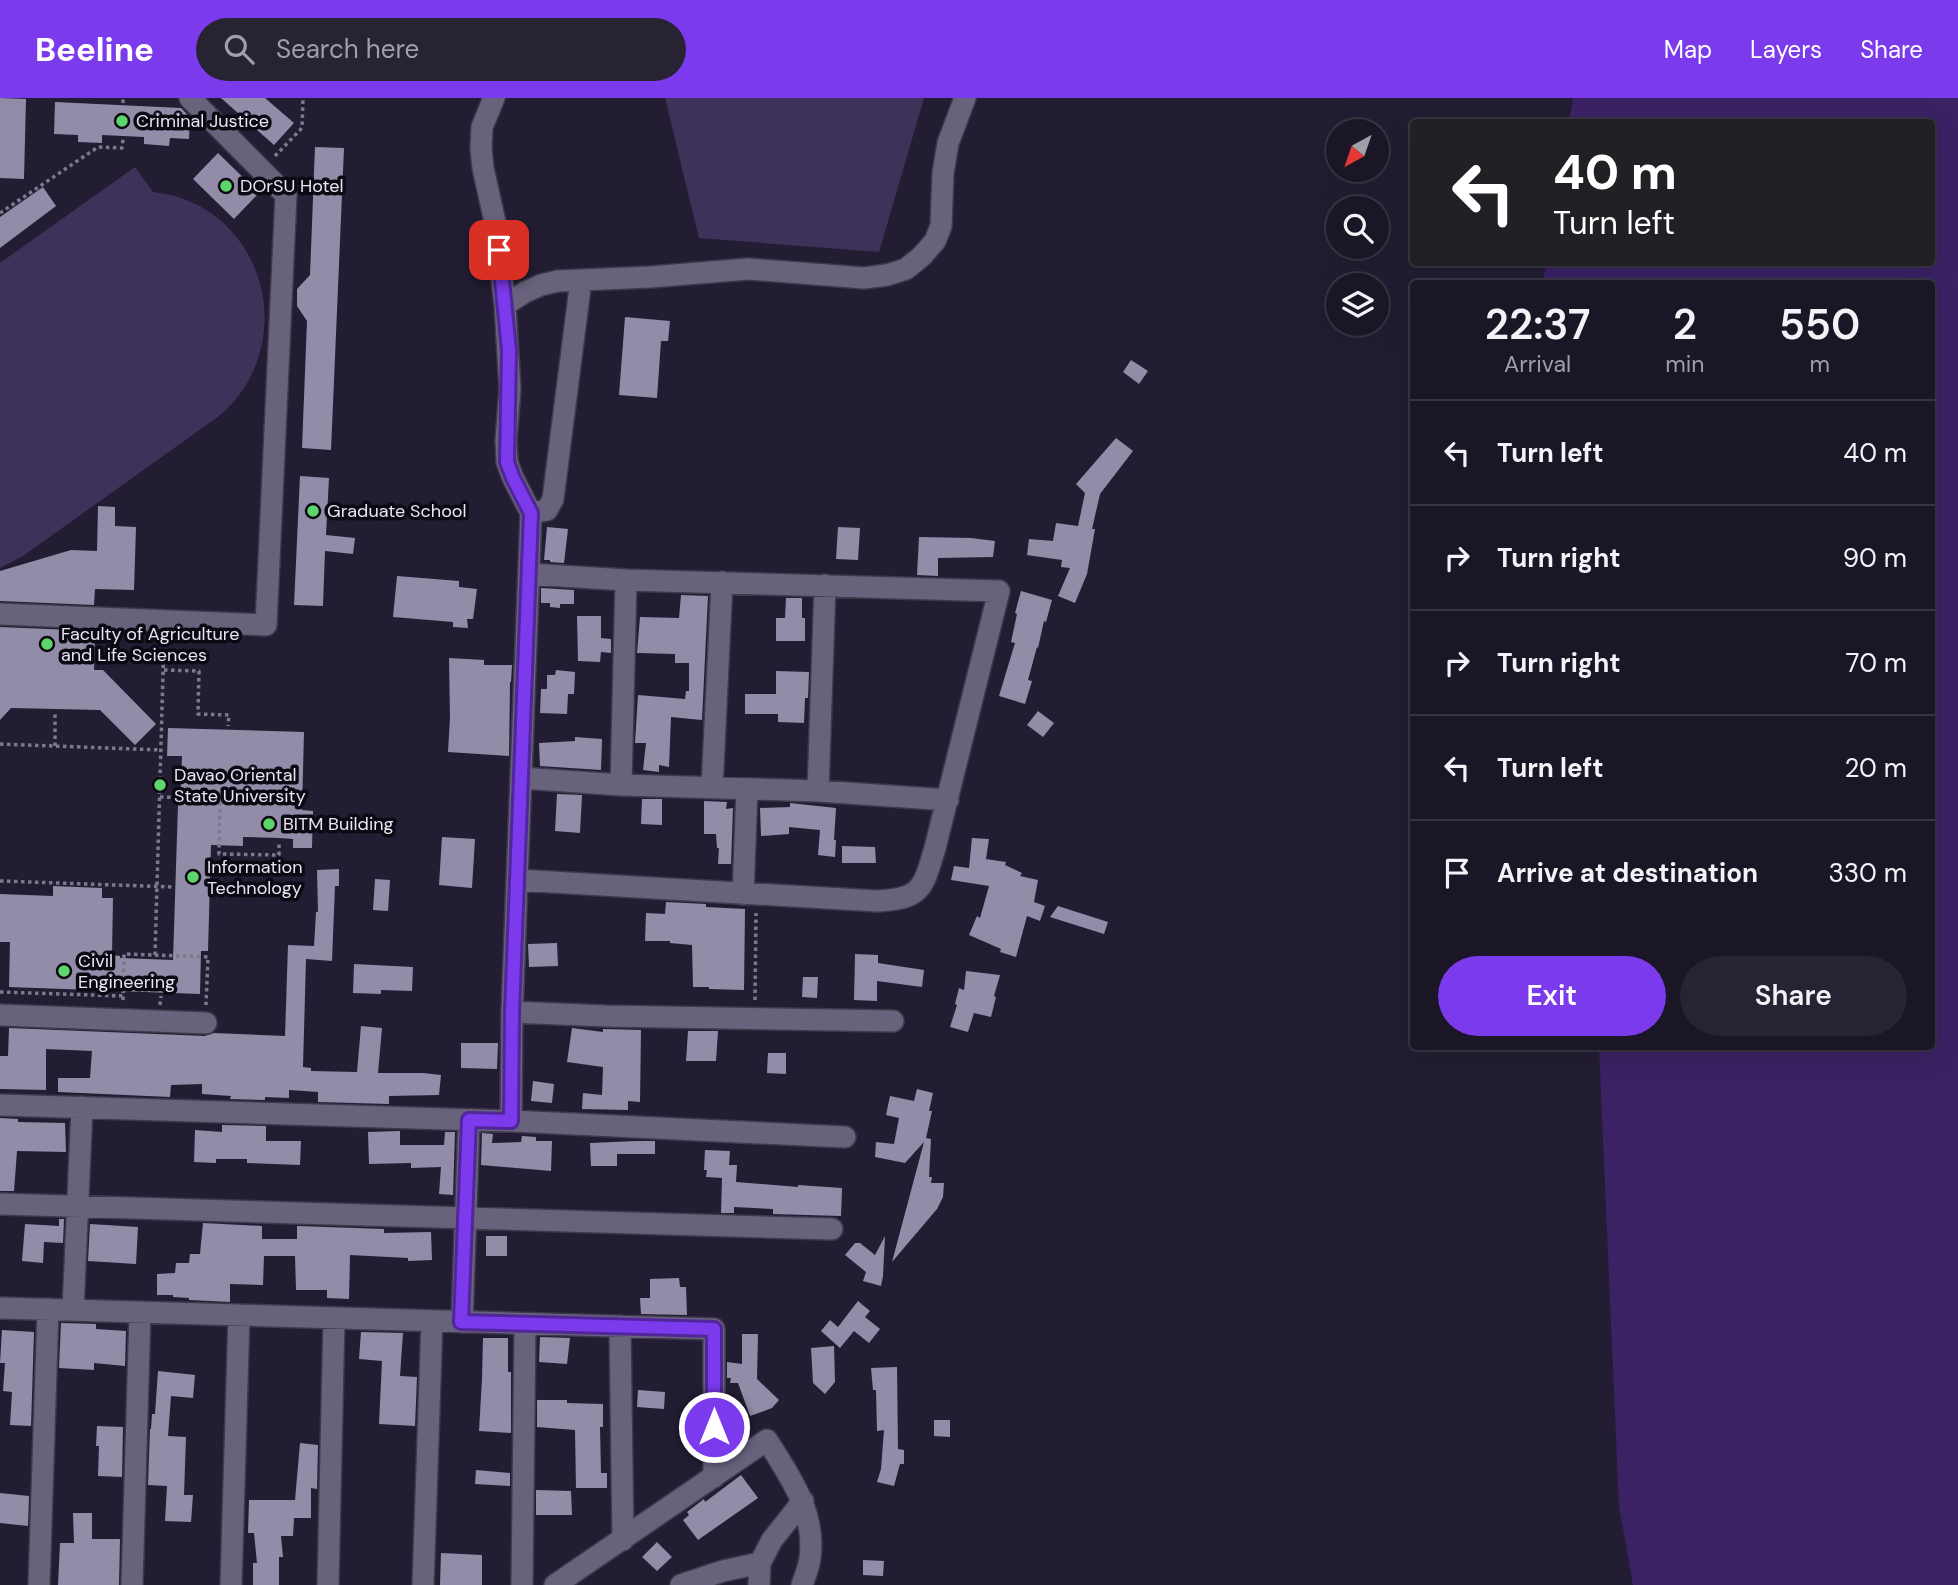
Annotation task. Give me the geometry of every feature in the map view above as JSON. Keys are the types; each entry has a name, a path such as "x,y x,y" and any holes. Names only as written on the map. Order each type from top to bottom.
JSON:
{"street":[{"path":"0,614 266,625 286,195 190,98"},
{"path":"494,98 482,127 481,148 495,222 506,305 510,389 507,462 531,513 512,1012 511,1121"},
{"path":"506,305 541,285 580,280 748,269 864,278 906,269 935,241 941,226 943,173 948,143 965,98"},
{"path":"531,513 547,510 554,499 580,280"},
{"path":"517,880 877,901 912,896 922,886 929,870 999,591 626,580 529,574"},
{"path":"621,785 626,580"},
{"path":"712,788 722,582"},
{"path":"818,791 825,585"},
{"path":"521,778 621,785 818,791 948,800"},
{"path":"747,789 749,894"},
{"path":"512,1012 893,1021"},
{"path":"0,1015 206,1023"},
{"path":"0,1105 511,1121 845,1138"},
{"path":"73,1310 82,1108"},
{"path":"461,1322 469,1120"},
{"path":"0,1204 832,1228"},
{"path":"0,1308 714,1329 714,1476"},
{"path":"38,1585 48,1309"},
{"path":"132,1585 140,1312"},
{"path":"231,1585 239,1315"},
{"path":"328,1585 334,1318"},
{"path":"423,1585 432,1321"},
{"path":"522,1585 525,1324"},
{"path":"620,1326 623,1540"},
{"path":"555,1585 767,1440 803,1501 810,1529 810,1558 802,1585"},
{"path":"758,1585 760,1563 772,1540 803,1501"},
{"path":"681,1585 723,1571 760,1563"}],"path":[{"path":"262,171 302,128 303,98"},
{"path":"0,213 98,147 122,148 123,139"},
{"path":"155,955 165,621"},
{"path":"164,670 200,671 198,714 229,715 228,726"},
{"path":"55,711 55,746"},
{"path":"0,744 161,750"},
{"path":"160,797 220,799 219,854 279,855 279,843"},
{"path":"0,881 173,887"},
{"path":"749,894 755,1019"},
{"path":"122,1020 124,954 155,955 208,957 206,1023"},
{"path":"0,992 123,996"}],"shaded area":[{"path":"665,98 924,98 879,252 699,238"},
{"path":"1573,98 1958,98 1958,1585 1633,1585 1619,1506 1599,1050 1935,1050 1935,280 1543,280 1546,266 1935,266 1935,119 1570,119"},
{"path":"135,167 153,192 191,202 222,222 245,249 260,282 265,317 260,353 245,386 219,416 23,556 0,568 0,263"}],"building":[{"path":"0,98 26,99 24,179 0,178"},
{"path":"221,98 265,98 294,123 274,145"},
{"name":"Criminal Justice","path":"55,102 181,108 190,117 189,139 170,138 169,146 144,144 144,137 102,135 102,143 78,142 78,135 54,134"},
{"path":"315,147 344,148 331,450 302,448 307,321 297,306 297,289 310,275"},
{"name":"DOrSU Hotel","path":"218,153 259,193 234,219 193,179"},
{"path":"43,187 56,206 0,248 0,217"},
{"path":"625,317 670,321 668,341 661,341 657,398 619,395"},
{"path":"1131,360 1148,371 1139,384 1123,372"},
{"path":"1116,438 1133,451 1100,494 1092,529 1095,529 1087,574 1075,603 1058,596 1070,568 1061,567 1062,560 1027,555 1029,539 1053,541 1056,523 1078,526 1085,493 1076,484"},
{"name":"Graduate School","path":"300,476 329,478 326,535 355,538 353,554 325,551 323,606 294,605"},
{"path":"98,506 115,507 115,526 136,527 134,590 95,589 94,605 0,601 0,571 71,550 97,551"},
{"path":"547,527 568,529 564,563 544,560"},
{"path":"838,527 860,528 858,560 836,559"},
{"path":"919,537 995,541 993,557 938,558 938,576 917,575"},
{"path":"397,576 459,581 459,587 477,589 473,619 467,619 468,628 453,627 453,622 393,617"},
{"path":"541,588 574,590 574,604 560,604 560,608 550,607 550,603 541,603"},
{"path":"1021,591 1052,600 1028,680 1032,681 1025,704 999,696 1015,643 1011,642"},
{"path":"681,595 708,596 702,720 671,717 669,767 659,765 659,772 643,770 646,743 635,743 638,695 685,699 686,691 689,691 689,663 675,663 675,654 637,653 640,617 679,618"},
{"path":"786,598 802,598 805,641 776,641 776,618 785,618"},
{"path":"577,616 601,616 601,638 611,639 611,653 601,652 600,662 578,661"},
{"path":"0,627 95,631 94,670 103,670 156,724 135,745 100,710 11,708 0,720"},
{"path":"449,658 484,660 484,665 512,665 509,756 448,752"},
{"path":"556,670 575,672 574,694 568,694 567,714 540,713 541,689 547,689 547,675 555,675"},
{"path":"776,671 809,672 804,723 778,722 778,714 745,714 745,694 776,694"},
{"path":"1038,711 1054,723 1043,737 1027,725"},
{"path":"168,728 304,732 302,810 313,811 312,848 293,848 293,839 279,838 243,837 243,846 211,845 208,951 201,951 200,994 9,987 10,942 0,942 0,894 53,896 53,886 102,888 102,898 113,898 112,955 120,958 173,960 182,756 167,756"},
{"path":"575,737 602,739 601,770 540,766 539,743 575,741"},
{"path":"557,794 582,795 580,833 555,831"},
{"path":"642,799 662,799 662,825 641,824"},
{"path":"704,801 727,802 726,809 733,808 731,864 718,864 716,834 704,834"},
{"path":"790,803 836,808 835,857 818,855 820,830 789,827 789,834 761,836 760,808 790,807"},
{"path":"442,837 475,839 472,888 439,885"},
{"path":"972,838 989,839 986,859 1006,862 1005,865 1022,873 1020,876 1038,880 1034,902 1045,906 1040,921 1027,916 1016,957 1000,952 1001,949 969,935 977,916 980,918 989,886 951,880 954,866 969,868"},
{"path":"842,846 875,847 876,863 842,863"},
{"path":"339,869 339,886 335,886 332,961 306,959 303,1067 311,1068 311,1071 357,1072 361,1026 382,1028 378,1073 441,1075 439,1095 389,1096 389,1104 318,1102 318,1092 289,1090 289,1098 230,1099 231,1096 202,1094 202,1084 171,1085 170,1097 58,1092 58,1078 90,1078 92,1051 46,1049 46,1090 0,1089 0,1056 8,1056 9,1028 205,1036 214,1033 285,1036 288,945 314,946 318,912 317,870"},
{"path":"375,879 390,880 388,911 373,910"},
{"path":"666,902 745,909 744,990 693,987 692,945 670,941 645,941 646,913 665,914"},
{"path":"1058,906 1108,922 1104,934 1050,917"},
{"path":"557,943 558,966 529,967 528,944"},
{"path":"855,954 878,955 878,963 924,970 922,987 877,981 877,1001 854,1000"},
{"path":"354,964 413,967 412,991 353,993"},
{"path":"966,971 1000,975 991,1017 974,1013 968,1032 950,1027 959,988 964,990"},
{"path":"803,977 818,977 817,998 802,997"},
{"path":"572,1028 603,1032 603,1029 641,1030 640,1102 628,1101 628,1110 582,1109 583,1093 602,1095 603,1067 567,1062"},
{"path":"688,1031 718,1031 716,1061 686,1061"},
{"path":"461,1043 498,1043 497,1069 461,1068"},
{"path":"768,1053 786,1053 786,1074 767,1073"},
{"path":"533,1081 554,1084 552,1103 531,1101"},
{"path":"917,1089 933,1093 926,1138 931,1139 929,1177 932,1177 931,1183 944,1183 943,1197 937,1209 892,1262 924,1142 905,1163 875,1157 876,1142 894,1144 899,1118 886,1115 890,1096 914,1101"},
{"path":"0,1118 18,1119 18,1122 65,1123 66,1152 17,1151 14,1191 0,1191"},
{"path":"222,1125 266,1126 266,1141 301,1141 300,1165 247,1163 247,1159 216,1159 216,1163 194,1162 195,1130 222,1132"},
{"path":"400,1131 400,1145 444,1145 445,1132 455,1132 453,1195 439,1194 441,1167 411,1168 411,1163 369,1164 368,1132"},
{"path":"482,1133 493,1134 492,1143 521,1142 522,1136 536,1137 536,1141 552,1141 551,1171 481,1165"},
{"path":"655,1141 655,1154 617,1154 617,1166 591,1166 590,1143"},
{"path":"705,1150 730,1151 729,1165 737,1165 736,1182 842,1188 841,1216 773,1214 773,1209 734,1207 734,1213 721,1213 722,1178 706,1177"},
{"path":"59,1219 64,1219 63,1243 44,1242 43,1263 22,1261 25,1224 59,1226"},
{"path":"203,1223 262,1226 262,1239 297,1239 297,1226 384,1229 384,1233 431,1232 432,1260 408,1261 408,1258 350,1255 349,1299 327,1298 327,1290 296,1290 295,1256 264,1256 263,1285 230,1284 230,1302 157,1295 157,1274 175,1273 176,1263 189,1263 190,1254 200,1254"},
{"path":"90,1224 138,1227 136,1264 88,1261"},
{"path":"486,1236 507,1236 507,1256 486,1256"},
{"path":"885,1236 881,1286 863,1281 866,1272 845,1255 855,1243 860,1243 875,1255"},
{"path":"679,1278 680,1287 686,1287 687,1315 641,1314 640,1298 650,1298 650,1279"},
{"path":"858,1301 870,1311 865,1317 880,1329 869,1343 854,1331 840,1348 821,1331 830,1320 838,1327"},
{"path":"61,1323 96,1324 96,1329 126,1331 125,1366 94,1363 94,1370 59,1368"},
{"path":"2,1330 34,1332 31,1426 10,1425 12,1392 3,1391 5,1363 0,1363"},
{"path":"361,1332 403,1333 400,1376 417,1377 415,1426 379,1424 382,1361 359,1359"},
{"path":"742,1334 758,1334 757,1379 779,1400 772,1408 750,1416 738,1383 730,1383 731,1378 727,1378 727,1362 742,1364"},
{"path":"540,1337 570,1338 567,1364 539,1362"},
{"path":"483,1338 508,1338 511,1433 479,1431"},
{"path":"834,1346 835,1382 825,1394 813,1383 811,1348"},
{"path":"897,1367 898,1449 904,1450 904,1464 900,1464 894,1486 877,1482 881,1469 884,1430 877,1431 876,1390 873,1390 871,1368"},
{"path":"158,1371 195,1375 193,1398 171,1396 168,1436 186,1437 184,1495 193,1495 191,1522 165,1521 167,1486 148,1485 150,1429 152,1414 155,1414"},
{"path":"638,1390 665,1392 664,1409 637,1407"},
{"path":"537,1400 603,1404 603,1427 600,1427 601,1473 607,1473 607,1488 576,1488 575,1430 537,1427"},
{"path":"934,1420 950,1420 950,1437 934,1436"},
{"path":"97,1426 123,1427 122,1477 98,1476"},
{"path":"300,1443 318,1445 317,1489 311,1488 311,1518 294,1518 293,1536 281,1536 283,1557 279,1557 279,1585 253,1585 253,1563 257,1563 254,1533 248,1533 249,1500 295,1500"},
{"path":"476,1470 510,1473 510,1486 475,1484"},
{"path":"741,1475 758,1498 698,1540 683,1520 689,1515 687,1512"},
{"path":"536,1490 571,1491 572,1515 536,1515"},
{"path":"0,1493 29,1496 28,1526 0,1523"},
{"path":"73,1513 92,1513 92,1539 120,1539 119,1585 58,1585 60,1543 74,1543"},
{"path":"657,1542 672,1557 657,1571 642,1557"},
{"path":"441,1553 482,1555 482,1585 440,1585"},
{"path":"863,1560 884,1561 883,1576 863,1575"}],"place":[{"name":"Criminal Justice","path":"122,121"},
{"name":"DOrSU Hotel","path":"226,186"},
{"name":"Graduate School","path":"313,511"},
{"name":"Faculty of Agriculture and Life Sciences","path":"47,644"},
{"name":"Davao Oriental State University","path":"160,785"},
{"name":"BITM Building","path":"269,824"},
{"name":"Information Technology","path":"193,877"},
{"name":"Civil Engineering","path":"64,971"}],"route":[{"path":"499,250 509,350 507,462 531,513 512,1012 511,1121 469,1120 461,1322 714,1329 714,1427"}]}
